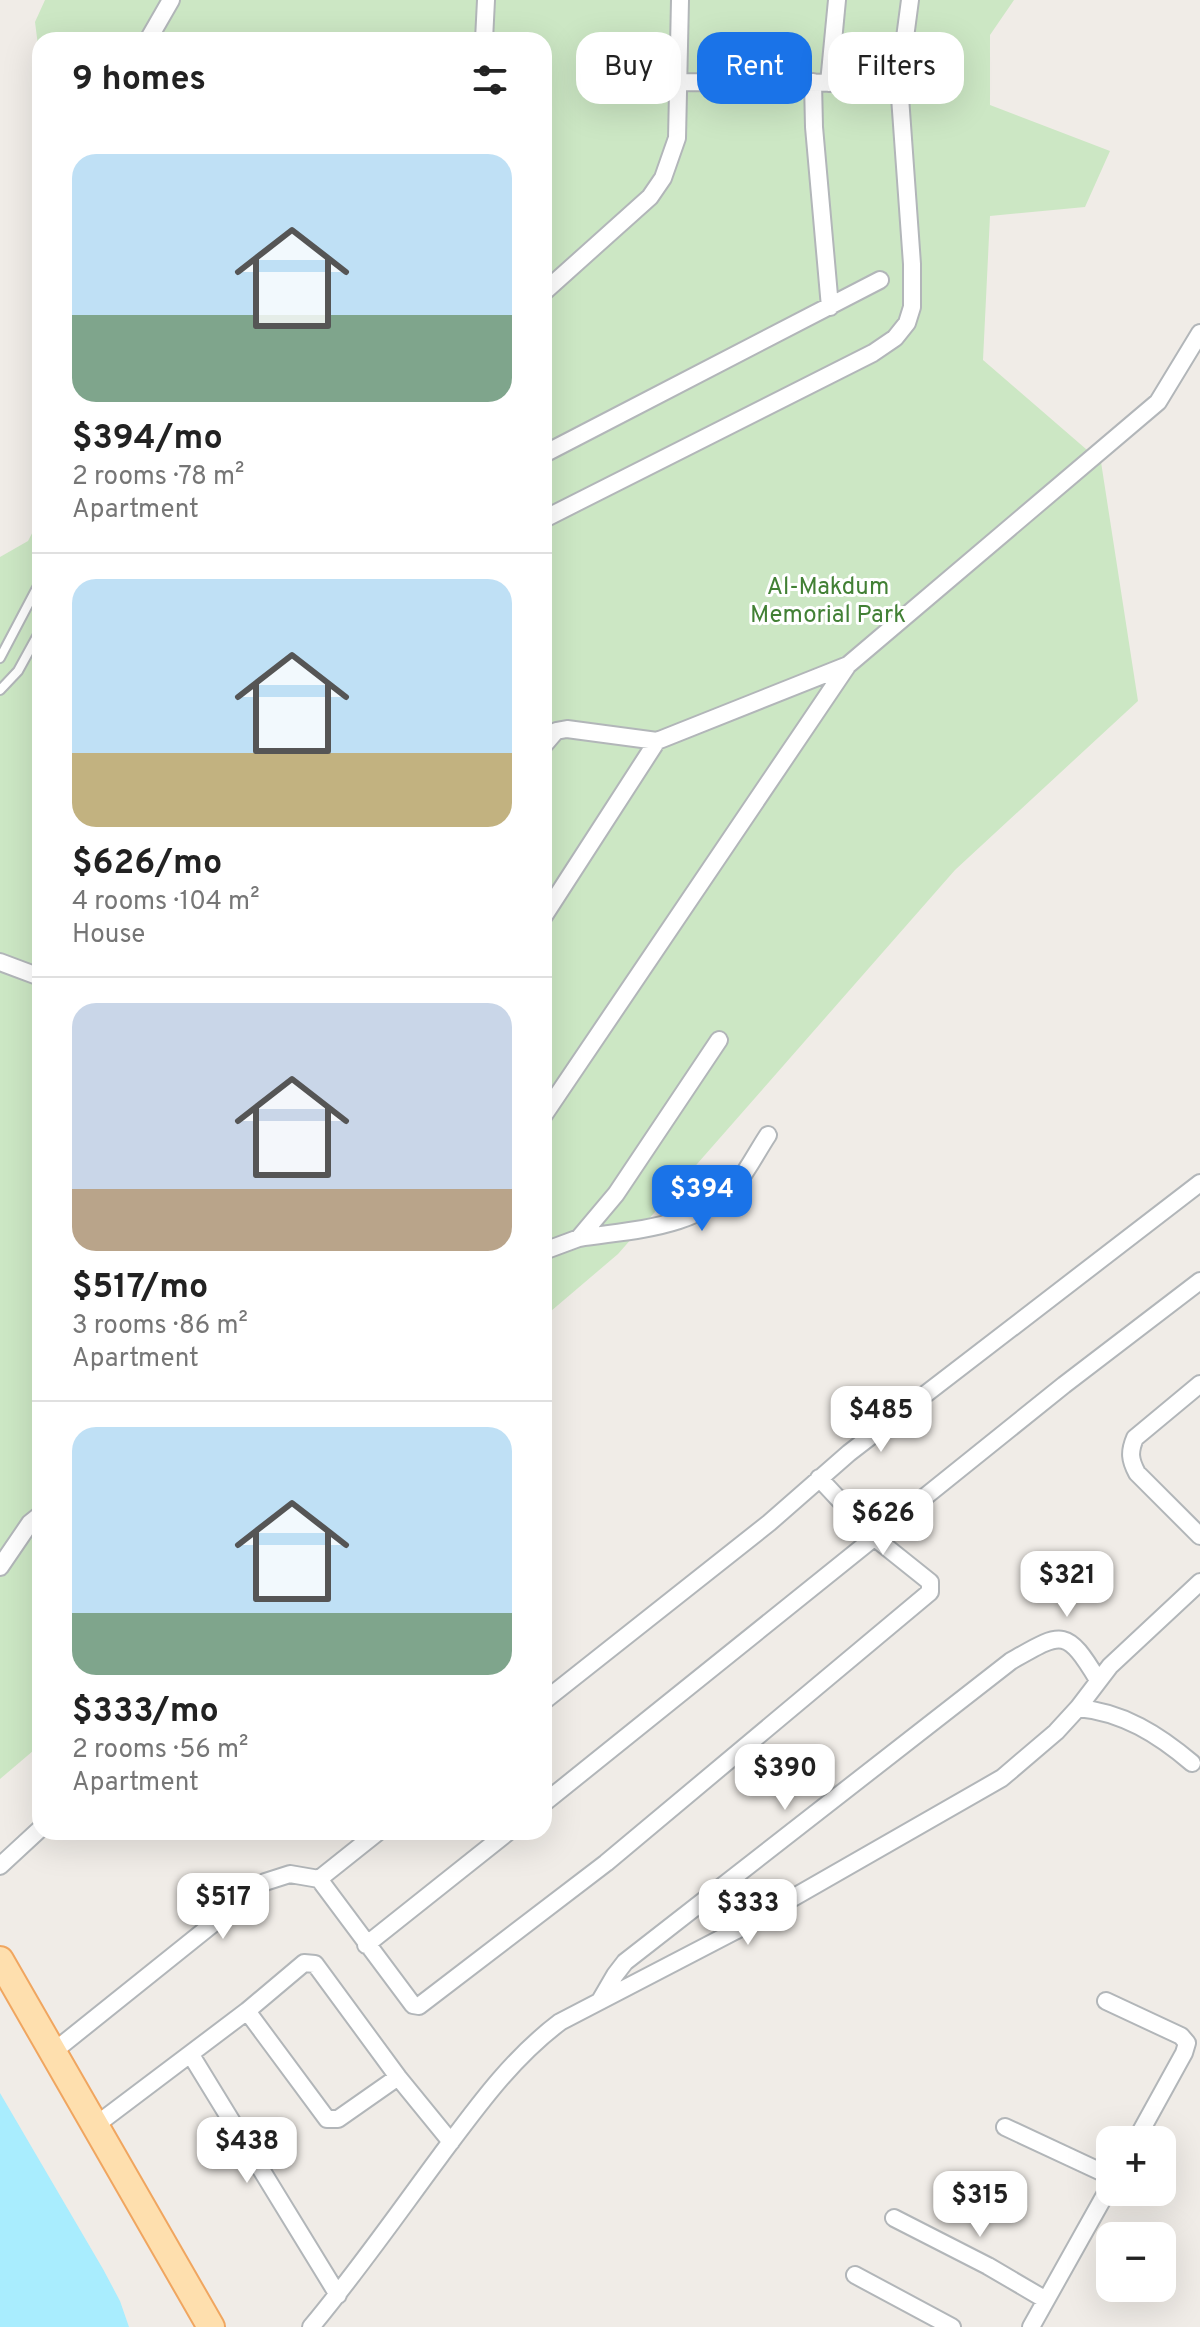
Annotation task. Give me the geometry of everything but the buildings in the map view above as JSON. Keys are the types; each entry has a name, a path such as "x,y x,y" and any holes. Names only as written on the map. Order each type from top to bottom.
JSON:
{"main road":[{"path":"0,1960 211,2327"}],"street":[{"path":"153,32 171,0"},
{"path":"484,32 486,0"},
{"path":"680,0 680,32"},
{"path":"830,307 814,127 837,0"},
{"path":"906,32 910,0"},
{"path":"681,82 828,83"},
{"path":"552,285 650,197 663,178 677,138 678,104"},
{"path":"552,515 873,353 895,338 907,323 913,286 900,104"},
{"path":"552,450 880,280"},
{"path":"552,1103 848,665 1158,402 1200,333"},
{"path":"552,736 556,731 567,729 657,741 848,665"},
{"path":"552,904 657,741"},
{"path":"0,962 32,974"},
{"path":"579,1238 616,1194 719,1040"},
{"path":"552,1248 579,1238 673,1224 701,1212 737,1183 768,1135"},
{"path":"552,1695 769,1523 819,1478 1200,1183"},
{"path":"552,1797 1064,1385 1200,1281"},
{"path":"1200,1384 1135,1438 1130,1449 1130,1461 1137,1473 1200,1536"},
{"path":"53,2052 265,1882 290,1874 319,1879 413,2005 423,2005 606,1863 930,1592 930,1582 875,1538 819,1478"},
{"path":"0,1567 32,1521"},
{"path":"311,2327 504,2073 534,2042 560,2022 735,1931 1002,1778 1056,1732 1098,1680 1200,1582"},
{"path":"601,1999 625,1962 1011,1661 1048,1640 1061,1638 1072,1643 1098,1680"},
{"path":"1078,1708 1103,1710 1125,1719 1163,1739 1192,1763"},
{"path":"0,1866 32,1836"},
{"path":"319,1879 368,1840"},
{"path":"366,1945 498,1840"},
{"path":"96,2125 191,2055 304,1963 315,1964 398,2077 451,2142"},
{"path":"1106,2001 1181,2036 1187,2043 1144,2126"},
{"path":"247,2011 327,2119 338,2119 398,2077"},
{"path":"191,2055 338,2295"},
{"path":"1005,2127 1096,2169"},
{"path":"1031,2327 1099,2206"},
{"path":"894,2218 1046,2300"},
{"path":"855,2275 952,2327"}],"lane":[{"path":"0,658 32,597"},
{"path":"0,690 18,671 32,646"}],"green space":[{"name":"Al-Makdum Memorial Park","path":"45,0 1014,0 990,35 990,105 1110,151 1085,207 990,216 983,360 1101,462 1138,701 955,870 618,1254 552,1310 552,32 36,32 35,22"},
{"path":"32,533 32,1752 0,1779 0,557 28,541"}],"water":[{"path":"0,2093 103,2269 120,2301 129,2327 0,2327"}]}
